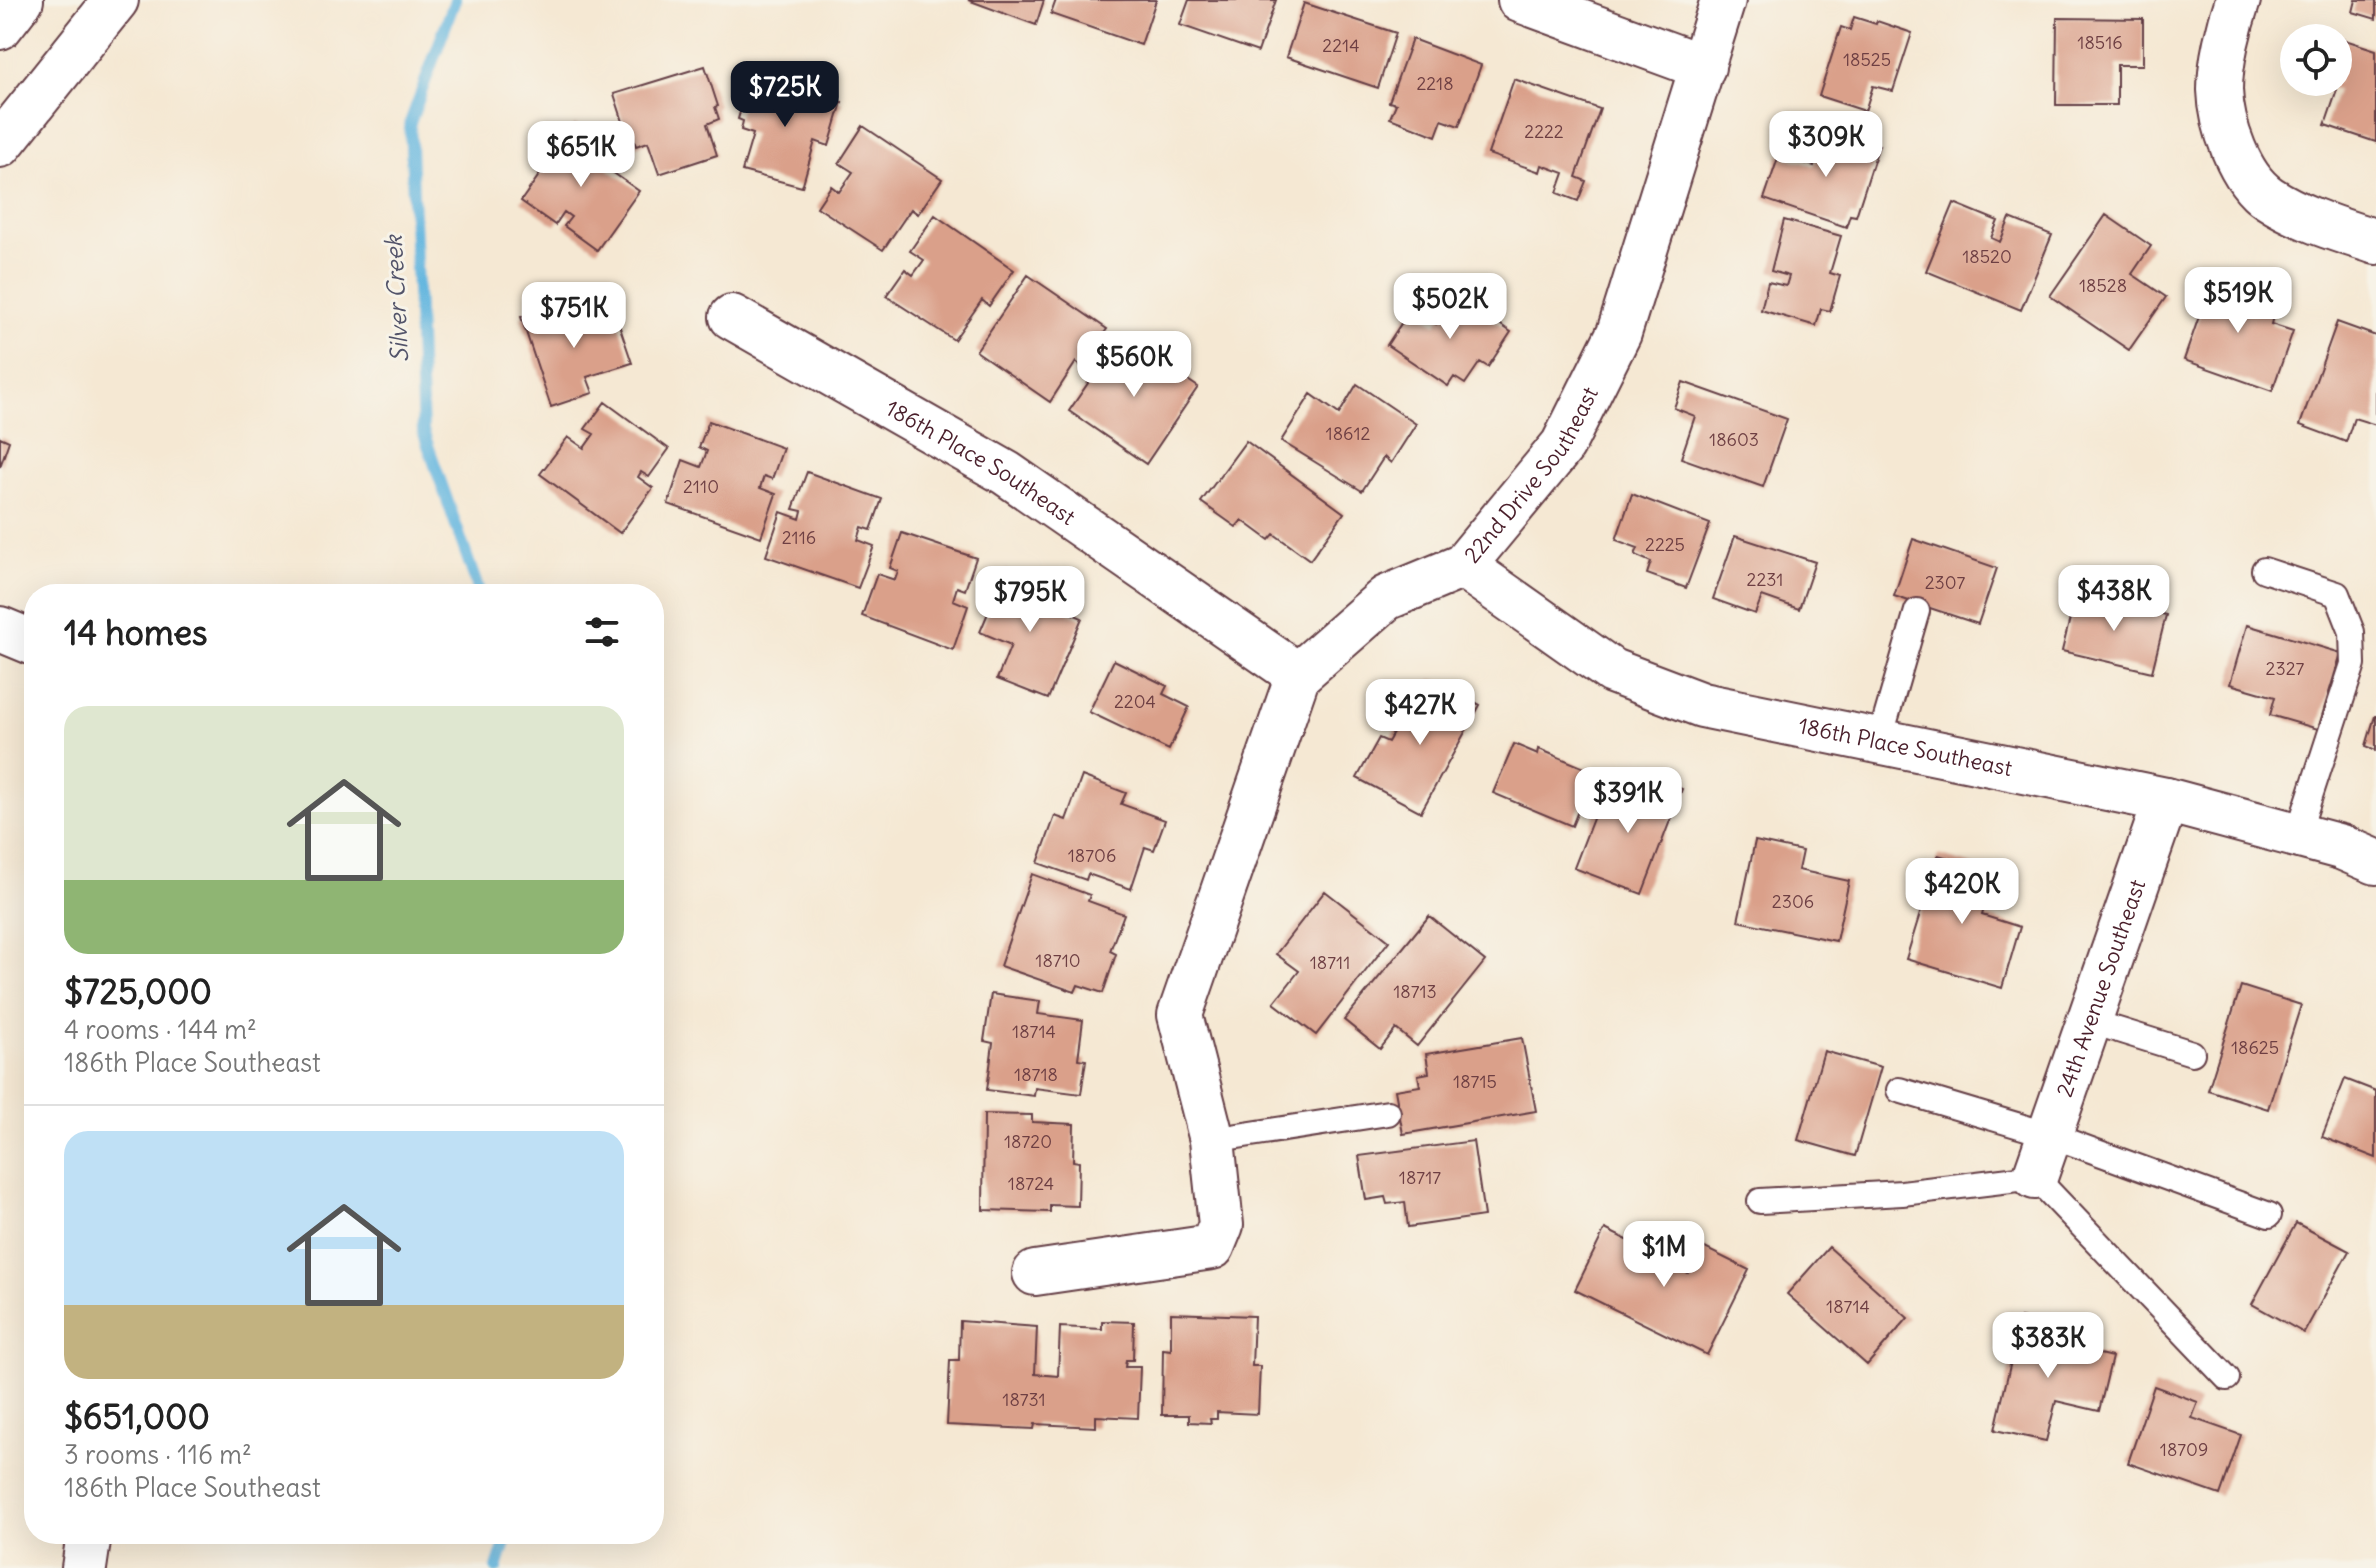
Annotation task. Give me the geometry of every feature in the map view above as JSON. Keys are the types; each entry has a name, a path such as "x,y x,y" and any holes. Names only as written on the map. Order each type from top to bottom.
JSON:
{"street":[{"path":"0,27 21,0"},
{"path":"0,145 116,0"},
{"path":"1520,0 1703,67"},
{"name":"22nd Drive Southeast","path":"1035,1273 1212,1247 1221,1225 1212,1140 1180,1015 1298,675 1386,598 1463,566 1563,445 1619,333 1723,0"},
{"path":"2238,0 2228,29 2220,90 2228,134 2237,158 2252,182 2267,197 2306,218 2376,242"},
{"name":"186th Place Southeast","path":"732,317 1006,473 1298,675"},
{"name":"186th Place Southeast","path":"1463,566 1612,671 1702,705 2166,800 2341,847 2376,862"},
{"path":"0,629 24,639"},
{"name":"24th Avenue Southeast","path":"2035,1177 2166,800"},
{"path":"84,1568 88,1544"}],"lane":[{"path":"2264,570 2337,594 2352,632 2353,664 2297,836"},
{"path":"1879,742 1917,611"},
{"path":"2089,1021 2192,1053"},
{"path":"1899,1090 2050,1135 2269,1215"},
{"path":"1212,1140 1388,1113"},
{"path":"1760,1201 1902,1193 2035,1177 2227,1378"}],"building":[{"path":"968,0 1044,0 1036,25"},
{"path":"1056,0 1156,0 1141,45 1051,14"},
{"path":"1189,0 1276,0 1258,52 1180,25"},
{"path":"2356,0 2376,0 2376,19 2353,12"},
{"path":"1304,3 1396,33 1378,88 1286,57"},
{"path":"1854,17 1912,33 1893,91 1873,86 1865,111 1819,96 1841,27 1850,30"},
{"path":"2057,18 2143,19 2143,65 2117,65 2117,105 2056,105"},
{"path":"1412,39 1481,65 1459,126 1442,120 1436,136 1390,118 1396,104 1389,102"},
{"path":"2352,42 2376,50 2376,142 2325,125 2335,96 2352,96"},
{"path":"705,66 718,106 715,107 719,119 707,124 717,155 659,174 648,142 636,146 632,135 628,137 614,94"},
{"path":"751,75 842,102 829,146 815,141 802,187 742,171 753,134 741,130 743,121 738,119"},
{"path":"1514,79 1600,109 1576,177 1586,181 1578,201 1557,193 1564,173 1542,165 1540,172 1488,154"},
{"path":"575,124 612,150 601,164 639,191 597,250 564,226 571,217 564,212 555,225 521,201"},
{"path":"863,126 942,179 918,214 911,209 883,250 817,207 831,186 839,192 853,172 839,163"},
{"path":"1827,128 1879,145 1856,216 1850,215 1846,227 1764,199 1779,155 1814,166"},
{"path":"1954,203 1998,221 1991,238 2000,242 2010,218 2052,235 2021,310 1926,271"},
{"path":"935,215 1014,270 989,306 982,300 954,340 886,296 905,269 913,275 924,260 910,251"},
{"path":"2106,215 2151,246 2132,274 2166,297 2129,350 2050,296"},
{"path":"1784,220 1841,236 1830,273 1840,276 1830,311 1821,309 1816,326 1761,310 1768,282 1786,286 1789,276 1771,271"},
{"path":"2214,273 2265,290 2258,311 2273,316 2271,324 2293,331 2272,391 2184,360"},
{"path":"1028,275 1107,329 1081,366 1076,362 1050,402 976,351"},
{"path":"1456,294 1511,332 1488,367 1480,362 1465,384 1454,377 1448,386 1387,345 1412,307 1436,324"},
{"path":"565,303 570,321 613,307 632,363 587,377 593,393 551,407 521,317"},
{"path":"2337,322 2376,336 2376,425 2354,418 2346,442 2300,425"},
{"path":"1121,335 1198,387 1146,464 1069,411"},
{"path":"1683,382 1787,419 1763,487 1681,458 1695,416 1674,408"},
{"path":"1357,384 1416,424 1391,463 1384,457 1362,491 1281,441 1311,394 1339,414"},
{"path":"605,402 669,449 649,477 641,472 638,477 653,488 620,533 540,474 568,437 584,448 594,434 585,429"},
{"path":"709,421 783,448 772,479 764,476 760,488 776,494 761,537 668,504 683,460 701,467 707,451 699,447"},
{"path":"0,437 9,441 0,467"},
{"path":"1246,441 1344,513 1310,560 1274,534 1269,540 1242,520 1236,527 1201,502"},
{"path":"807,472 882,499 871,530 862,527 858,540 874,546 858,588 766,556 781,512 800,519 802,511 793,509"},
{"path":"1632,494 1710,524 1686,588 1647,574 1651,562 1635,555 1638,548 1616,540"},
{"path":"902,533 976,558 965,590 957,587 953,600 968,606 953,650 862,616 877,574 895,580 898,571 890,568"},
{"path":"1735,536 1815,562 1799,609 1762,596 1755,614 1713,599"},
{"path":"1913,539 1997,568 1978,624 1894,596"},
{"path":"1006,570 1046,587 1043,595 1070,606 1068,612 1082,618 1048,699 997,679 1011,645 980,632"},
{"path":"2076,594 2166,615 2152,672 2062,651"},
{"path":"2247,625 2341,653 2318,729 2270,715 2275,697 2230,684"},
{"path":"1114,660 1167,686 1163,694 1189,707 1169,750 1089,712"},
{"path":"1432,679 1480,705 1421,812 1357,778 1379,738 1388,742 1406,710 1412,713"},
{"path":"2376,716 2376,750 2366,746"},
{"path":"1514,744 1538,754 1539,749 1594,772 1572,826 1493,793"},
{"path":"1082,776 1126,793 1121,804 1165,820 1154,850 1145,847 1131,889 1088,874 1086,880 1038,863 1055,816 1066,820"},
{"path":"1655,778 1682,789 1642,894 1574,868 1606,785 1646,800"},
{"path":"1755,841 1802,851 1798,870 1849,881 1836,941 1738,921"},
{"path":"1938,855 1995,872 1982,915 2020,927 2002,988 1906,959"},
{"path":"1032,874 1090,895 1088,901 1124,914 1110,951 1116,954 1103,993 1078,985 1075,992 1000,966"},
{"path":"1325,891 1389,941 1316,1035 1274,1003 1299,971 1276,954"},
{"path":"1429,916 1485,961 1417,1046 1396,1029 1380,1049 1344,1020"},
{"path":"2241,986 2301,1005 2268,1109 2208,1090"},
{"path":"991,994 1040,1001 1038,1014 1083,1020 1078,1059 1086,1060 1081,1094 1035,1088 1034,1096 987,1090 993,1043 984,1041"},
{"path":"1522,1038 1536,1111 1403,1134 1395,1090 1420,1086 1418,1075 1429,1073 1426,1054"},
{"path":"1824,1051 1881,1067 1855,1156 1798,1140"},
{"path":"2345,1079 2376,1091 2376,1158 2322,1137"},
{"path":"984,1114 1032,1115 1032,1122 1074,1124 1073,1161 1079,1162 1078,1206 1050,1205 1050,1212 983,1210"},
{"path":"1473,1141 1484,1216 1408,1227 1405,1202 1387,1204 1385,1197 1366,1200 1359,1156"},
{"path":"2296,1223 2349,1251 2304,1333 2252,1304"},
{"path":"1605,1229 1643,1248 1648,1238 1668,1248 1662,1260 1688,1273 1701,1246 1749,1270 1707,1355 1575,1290"},
{"path":"1829,1247 1908,1318 1867,1365 1787,1294"},
{"path":"1171,1313 1254,1316 1252,1366 1260,1366 1258,1414 1217,1412 1217,1419 1210,1419 1211,1423 1189,1422 1189,1415 1162,1415 1163,1349 1171,1350"},
{"path":"2021,1318 2070,1329 2066,1346 2112,1357 2099,1411 2056,1401 2046,1441 1995,1430"},
{"path":"960,1321 1037,1327 1035,1374 1058,1376 1060,1327 1102,1329 1102,1321 1134,1322 1133,1360 1126,1360 1125,1367 1140,1367 1138,1418 1096,1416 1096,1427 1035,1424 1034,1429 947,1425 950,1360 959,1360"},
{"path":"2154,1386 2198,1402 2192,1418 2241,1435 2220,1495 2128,1463"}],"waterway":[{"name":"Silver Creek","path":"455,0 410,123 423,431 477,584"},
{"name":"Silver Creek","path":"497,1568 505,1544"}]}
